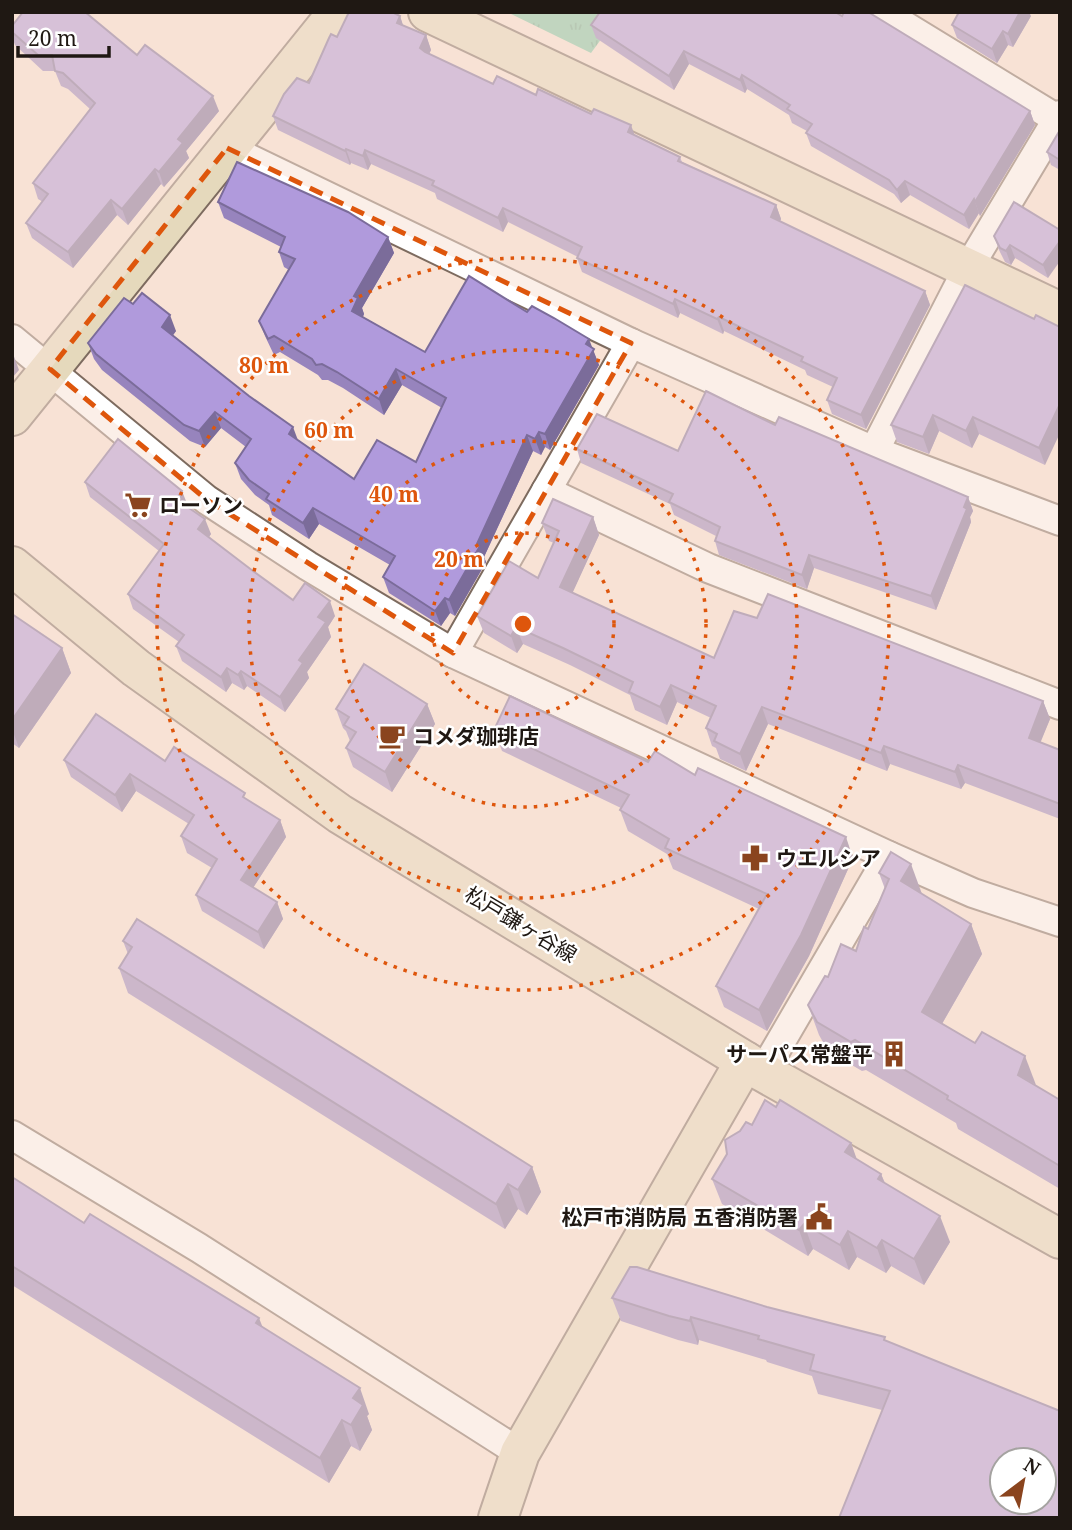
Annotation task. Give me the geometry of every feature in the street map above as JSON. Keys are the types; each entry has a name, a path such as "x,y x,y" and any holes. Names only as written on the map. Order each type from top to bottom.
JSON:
{"street":[{"path":"12,416 338,12"},
{"path":"428,12 1060,312"},
{"path":"874,451 967,270 1059,117 882,12"},
{"path":"227,148 631,343 874,451 1060,521"},
{"path":"12,339 207,500 308,566 453,653 889,856 972,892 1060,922"},
{"path":"453,653 631,343"},
{"path":"545,491 708,568 1060,705"},
{"name":"松戸鎌ヶ谷線","path":"12,566 136,668 340,814 754,1066 1060,1238"},
{"path":"498,1518 520,1453 754,1066 889,856"},
{"path":"12,1135 199,1248 520,1453"}],"highlighted area":[{"path":"227,148 631,343 453,653 207,500 50,369"}],"green space":[{"path":"507,12 621,12 591,53"}],"building":[{"path":"23,12 85,12 137,55 145,45 213,96 178,139 183,143 159,172 155,169 122,209 111,200 68,252 26,223 48,194 33,183 95,103 63,73 55,71 52,55 38,55 12,32 12,26"},
{"path":"349,12 392,12 400,16 397,23 426,35 420,48 425,52 493,84 497,76 536,95 538,89 591,114 594,109 631,125 628,132 680,157 678,161 776,205 771,217 925,291 861,415 827,400 837,378 801,361 803,357 675,299 673,304 577,258 582,247 503,208 498,218 432,185 434,181 365,150 363,156 346,149 345,151 273,116 284,94 297,78 309,83 331,34 337,37"},
{"path":"600,12 835,12 842,16 844,12 868,12 1030,111 975,202 974,199 964,215 905,181 897,190 889,180 806,133 812,124 787,109 790,105 742,75 740,80 684,51 669,76 591,25"},
{"path":"959,12 1020,12 1008,34 1003,31 992,49 952,25"},
{"path":"1060,130 1060,160 1047,152"},
{"path":"237,162 348,212 388,237 354,296 358,298 352,311 425,352 469,276 527,312 532,306 554,318 589,339 586,344 594,349 545,434 539,432 535,439 527,435 477,544 480,546 449,600 445,598 435,611 383,577 395,556 313,508 303,523 266,499 269,494 249,480 235,463 251,439 215,412 199,431 184,425 96,354 88,343 124,298 133,304 142,293 170,315 162,327 293,427 289,434 354,479 377,440 416,462 446,398 396,369 379,399 337,372 322,364 316,365 312,359 274,336 268,339 259,321 295,259 279,252 285,237 218,202"},
{"path":"1014,202 1060,230 1060,241 1043,265 1010,245 1006,251 1000,248 994,236"},
{"path":"965,285 1034,319 1036,315 1060,327 1060,404 1039,448 973,417 966,431 933,415 923,437 891,425"},
{"path":"706,391 775,425 779,417 968,497 964,507 967,509 931,596 809,555 802,575 715,541 720,527 669,502 673,494 577,449 597,414 678,451"},
{"path":"118,439 182,491 176,499 205,519 198,529 293,600 305,583 330,601 318,617 326,622 299,660 303,663 280,697 241,671 238,675 227,668 221,677 176,646 184,635 128,594 164,544 85,482"},
{"path":"553,499 593,517 560,587 714,658 734,611 757,618 768,594 1043,701 1029,738 1060,750 1060,804 958,765 955,772 884,746 881,753 762,707 740,754 714,741 717,734 706,728 716,706 671,685 660,707 629,692 633,682 516,627 511,636 477,616 509,561 538,578 559,531 542,523"},
{"path":"12,614 62,648 12,720"},
{"path":"364,664 427,704 385,772 346,748 356,732 344,725 349,717 336,709"},
{"path":"510,696 648,762 655,751 695,775 698,768 846,837 801,935 759,1010 716,986 767,894 665,848 669,839 620,810 629,795 494,730"},
{"path":"96,714 165,761 174,747 245,793 243,797 280,820 241,880 277,902 258,932 196,895 217,859 181,836 194,815 130,774 115,795 64,760"},
{"path":"891,852 911,864 901,881 971,924 922,1012 975,1043 982,1032 1025,1056 1018,1075 1060,1100 1060,1166 855,1040 851,1042 817,1022 808,1005 825,976 828,977 841,944 856,951 864,927 868,929 889,879 879,873"},
{"path":"137,919 532,1167 518,1190 508,1184 496,1204 119,968 132,947 123,941"},
{"path":"765,1100 776,1107 780,1100 851,1143 845,1152 881,1174 878,1179 940,1216 914,1259 882,1240 877,1248 848,1231 840,1245 804,1224 799,1230 712,1179 727,1154 725,1140 740,1131 746,1122 752,1125"},
{"path":"12,1177 84,1223 90,1214 259,1318 256,1323 360,1388 353,1398 363,1405 351,1425 342,1420 320,1458 12,1266"},
{"path":"630,1267 767,1307 885,1337 884,1340 1060,1411 1060,1518 839,1518 890,1391 810,1370 814,1355 758,1339 759,1336 691,1317 690,1321 612,1298"}],"place":[{"name":"ローソン","path":"138,505"},
{"name":"コメダ珈琲店","path":"392,736"},
{"name":"ウエルシア","path":"755,858"},
{"name":"サーパス常盤平","path":"894,1054"},
{"name":"松戸市消防局 五香消防署","path":"819,1217"}]}
